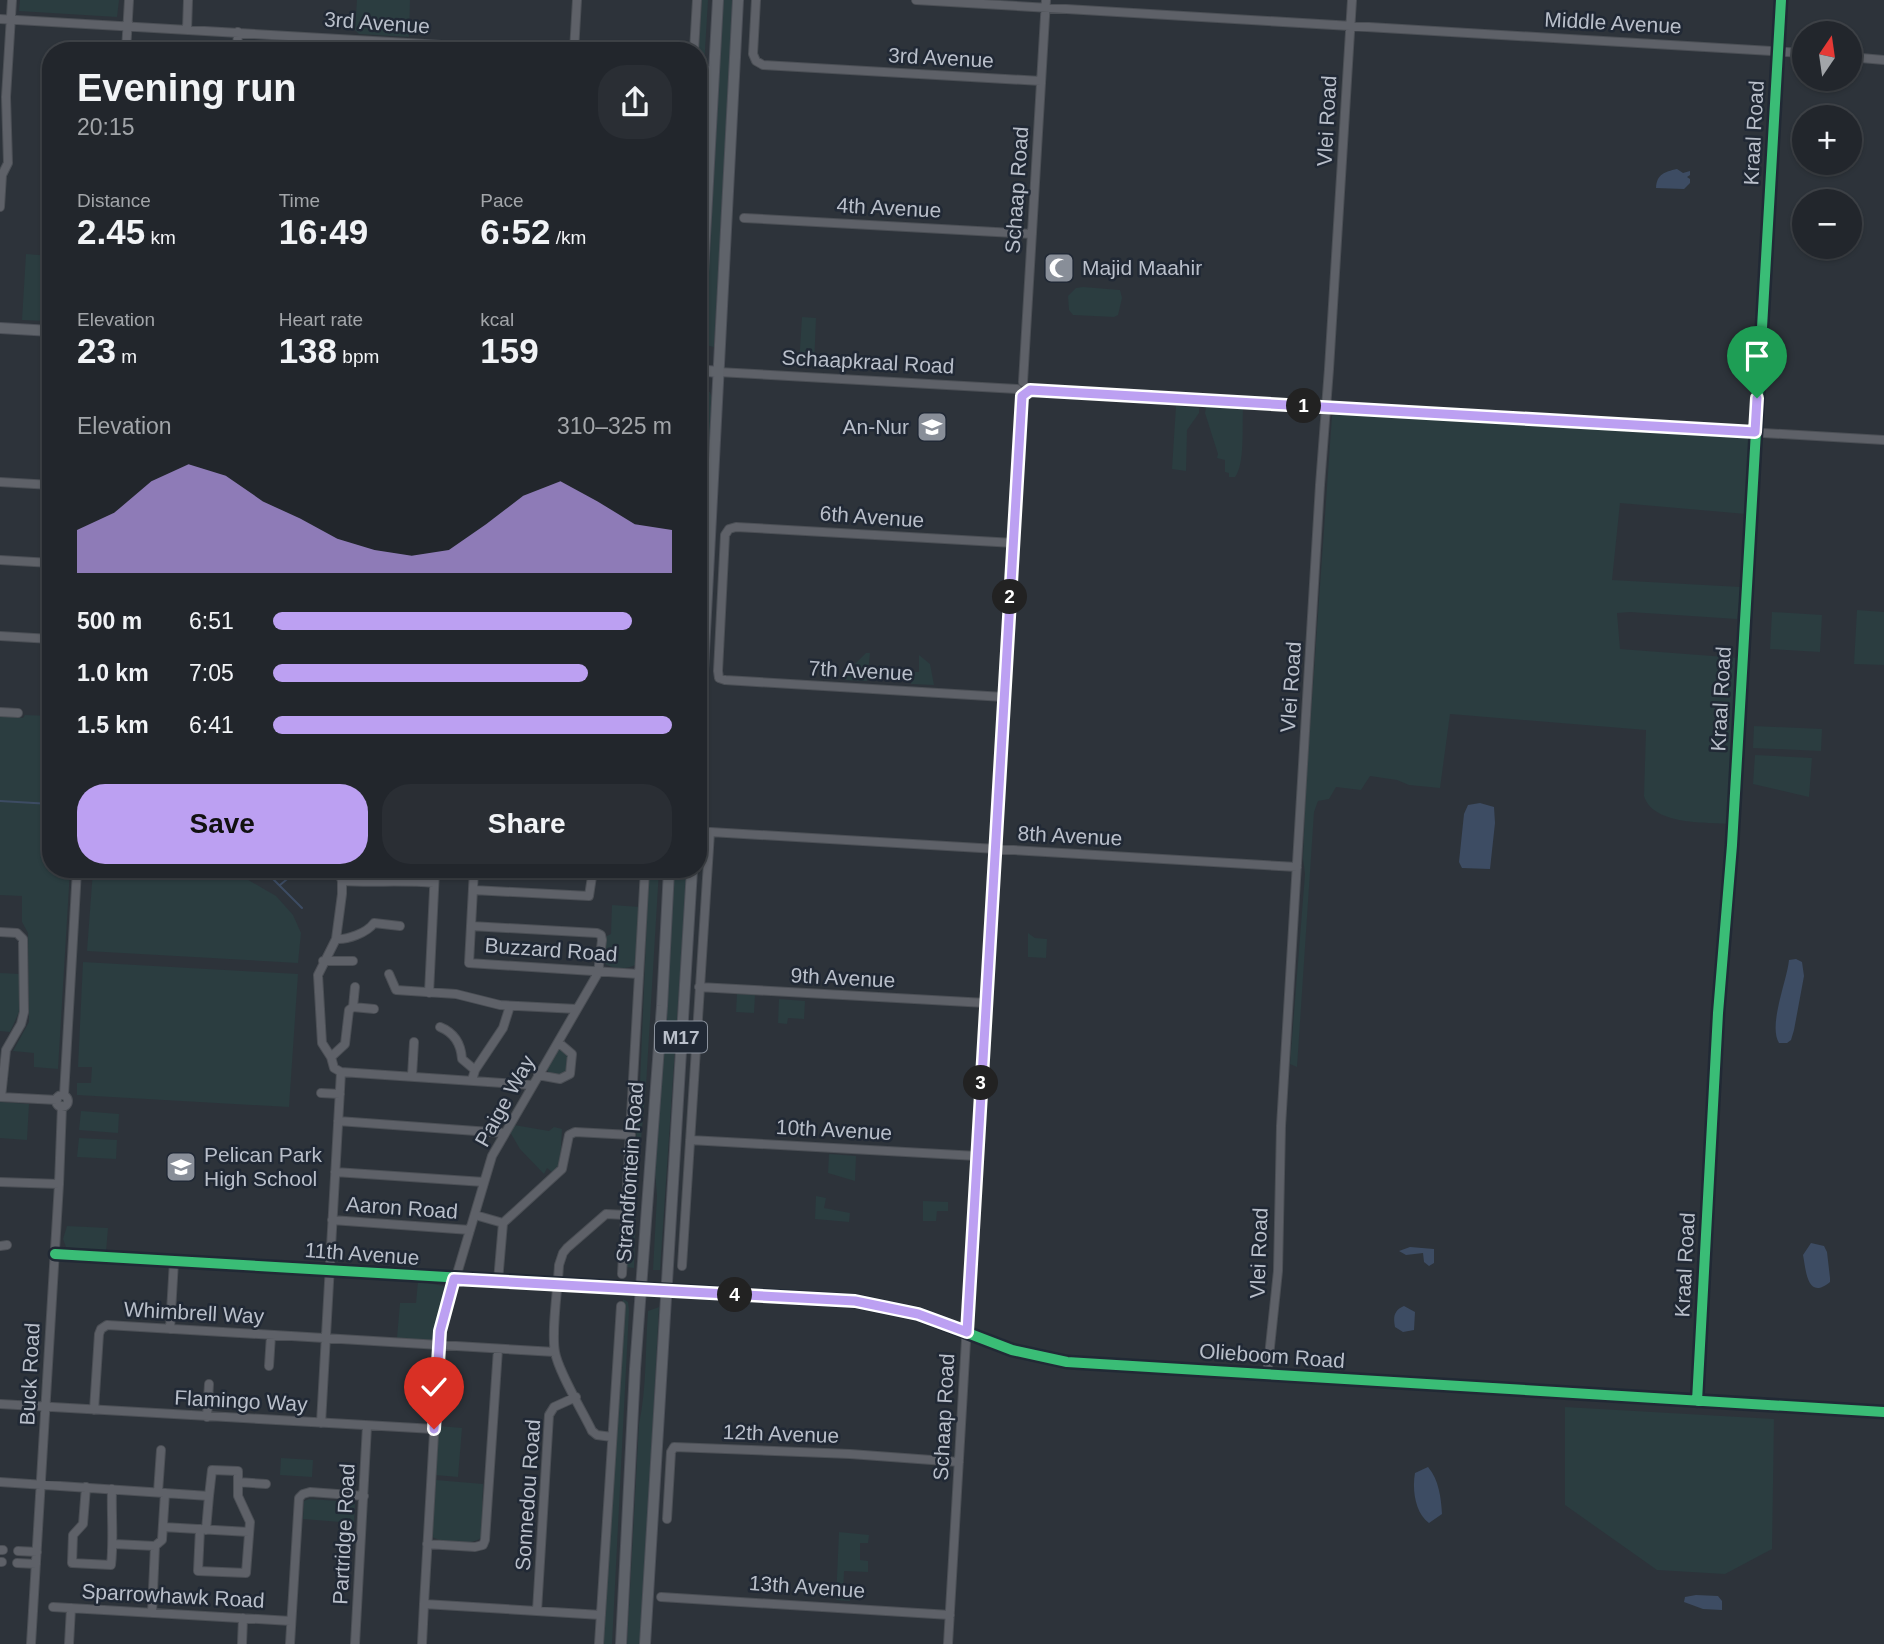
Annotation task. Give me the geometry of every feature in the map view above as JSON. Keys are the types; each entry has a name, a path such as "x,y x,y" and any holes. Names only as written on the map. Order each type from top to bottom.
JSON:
{"main road":[{"path":"707,203 718,0"},
{"path":"707,589 738,0"},
{"path":"707,71 713,97"},
{"path":"0,328 42,330"},
{"path":"707,371 718,372"},
{"name":"Strandfontein Road","path":"621,1644 668,878"},
{"name":"Strandfontein Road","path":"645,1644 692,878"}],"street":[{"path":"0,207 2,172 8,163 3,97 12,0"},
{"path":"127,42 129,0"},
{"path":"187,30 188,0"},
{"path":"575,42 578,0"},
{"path":"695,42 697,0"},
{"name":"3rd Avenue","path":"756,0 753,48 755,61 763,65 1041,81"},
{"name":"Middle Avenue","path":"916,0 1046,4 1792,52"},
{"name":"Vlei Road","path":"1267,1375 1277,1283 1280,1153 1352,0"},
{"name":"Kraal Road","path":"1697,1401 1718,1013 1732,845 1781,0"},
{"name":"Schaap Road","path":"948,1644 1046,4"},
{"name":"3rd Avenue","path":"0,19 398,42"},
{"path":"237,32 237,42"},
{"path":"1862,58 1884,60"},
{"name":"4th Avenue","path":"744,218 1032,234"},
{"name":"Schaapkraal Road","path":"718,372 1884,440"},
{"path":"0,482 42,484"},
{"name":"6th Avenue","path":"718,675 725,535 729,529 736,527 1014,543"},
{"path":"0,560 42,562"},
{"path":"0,636 42,638"},
{"name":"7th Avenue","path":"718,675 725,680 1004,696"},
{"path":"0,712 18,713"},
{"name":"8th Avenue","path":"707,853 708,836 714,831 1297,867"},
{"name":"Buck Road","path":"32,1644 59,1184 61,1100 76,878"},
{"path":"341,878 335,939 317,975 322,1043 334,1068 341,1072 532,1085"},
{"path":"429,993 434,878"},
{"name":"Buzzard Road","path":"474,878 469,963 639,974"},
{"path":"473,890 589,896 592,878"},
{"name":"Strandfontein Road","path":"622,1273 645,878"},
{"name":"8th Avenue","path":"699,987 705,878"},
{"path":"342,881 372,883 409,880 434,883"},
{"path":"335,939 346,940 368,930 374,923 400,926"},
{"path":"471,926 597,933 602,940 600,970"},
{"path":"0,932 14,932 21,936 24,945 24,1012 6,1050 1,1097 61,1100"},
{"path":"323,961 353,961"},
{"name":"Paige Way","path":"422,1644 442,1322 492,1156 600,970"},
{"path":"389,974 395,993 456,994 510,1006 577,1009"},
{"path":"682,1266 699,987"},
{"name":"9th Avenue","path":"699,987 986,1003"},
{"path":"331,1057 345,1046 349,1009 353,1007 355,988"},
{"path":"472,1080 475,1070 503,1028 510,1006"},
{"path":"353,1007 374,1009"},
{"path":"440,1027 453,1035 462,1048 462,1059 475,1070"},
{"path":"412,1076 414,1042"},
{"path":"538,1075 559,1079 570,1074 572,1054 558,1042"},
{"path":"320,1423 341,1072"},
{"path":"321,1093 340,1094"},
{"path":"338,1121 504,1133"},
{"path":"498,1281 503,1223 562,1169 569,1135 575,1132 631,1135"},
{"name":"10th Avenue","path":"690,1140 977,1156"},
{"path":"335,1172 484,1182"},
{"path":"0,1182 59,1184"},
{"path":"612,1437 597,1435 592,1431 555,1352 558,1285 561,1257 567,1248 606,1214 626,1215"},
{"path":"475,1215 503,1223"},
{"name":"Aaron Road","path":"332,1220 470,1230"},
{"name":"11th Avenue","path":"55,1254 666,1292"},
{"path":"170,1329 174,1261"},
{"name":"Olieboom Road","path":"666,1292 855,1301 918,1314 1012,1350 1067,1362 1884,1412"},
{"path":"599,1644 621,1306"},
{"name":"Whimbrell Way","path":"94,1410 101,1329 107,1325 555,1352"},
{"path":"269,1367 271,1335"},
{"path":"427,1544 475,1547 481,1546 485,1540 498,1349"},
{"path":"207,1417 209,1384"},
{"name":"Sonnedou Road","path":"537,1611 549,1415 554,1407 576,1397"},
{"name":"Flamingo Way","path":"0,1404 434,1429"},
{"name":"Partridge Road","path":"355,1644 368,1426"},
{"name":"12th Avenue","path":"667,1519 671,1452 674,1447 850,1454 959,1462"},
{"path":"114,1544 155,1546 162,1540 162,1450"},
{"path":"212,1470 238,1471 238,1482 238,1496 249,1519 246,1574 198,1571 212,1470"},
{"path":"0,1482 209,1496"},
{"path":"238,1482 266,1484"},
{"path":"86,1487 83,1524 74,1533 72,1563 111,1565 114,1544 112,1489"},
{"path":"290,1644 299,1498 310,1492 363,1496"},
{"path":"163,1527 249,1532"},
{"path":"152,1613 155,1546"},
{"path":"18,1551 37,1552"},
{"path":"17,1563 37,1564"},
{"name":"13th Avenue","path":"661,1597 950,1615"},
{"path":"424,1604 601,1615"},
{"name":"Sparrowhawk Road","path":"53,1607 291,1621"},
{"path":"69,1644 71,1608"},
{"path":"242,1644 243,1618"}],"shaded area":[{"path":"20,0 119,0 117,17 19,11"},
{"path":"357,0 410,0 409,37 359,34 355,30"},
{"path":"702,0 708,0 705,42 699,42"},
{"path":"723,0 733,0 714,347 707,345"},
{"path":"177,40 212,42 177,42"},
{"path":"26,254 42,255 42,321 22,320"},
{"path":"1076,288 1120,290 1122,298 1118,315 1073,315 1069,310 1068,296"},
{"path":"802,317 816,318 814,366 799,365"},
{"path":"707,391 712,398 707,501"},
{"path":"1176,406 1199,408 1199,413 1187,430 1186,471 1172,469"},
{"path":"1206,407 1243,409 1242,455 1235,477 1229,477 1229,473 1225,472 1225,460 1217,458 1205,413"},
{"path":"1340,413 1746,436 1752,442 1746,514 1620,503 1612,580 1741,587 1737,619 1617,613 1620,649 1739,658 1728,824 1680,820 1668,817 1649,805 1644,796 1646,730 1450,714 1440,788 1409,785 1397,780 1370,776 1361,790 1336,787 1329,799 1318,801 1314,812 1297,1067 1290,1064 1305,874 1303,859 1306,785 1332,416"},
{"path":"1857,610 1884,612 1884,665 1854,664"},
{"path":"1772,612 1822,615 1820,652 1770,649"},
{"path":"866,653 870,653 867,681 845,680 847,672"},
{"path":"919,655 930,664 934,685 911,684 912,672 919,672"},
{"path":"25,715 42,716 42,878 70,878 58,1069 34,1067 34,1053 13,1051 29,1022 28,933 22,922 22,896 0,895 0,716 23,718"},
{"path":"1754,726 1822,729 1821,751 1753,748"},
{"path":"1755,755 1812,758 1809,797 1753,784"},
{"path":"92,878 245,878 276,896 293,915 301,933 298,963 87,951"},
{"path":"649,878 659,878 646,1086 637,1181 634,1268 626,1267 626,1261 633,1259 634,1244 629,1239 640,1083"},
{"path":"673,878 686,878 660,1270 653,1270 657,1196 655,1171"},
{"path":"612,905 640,907 637,961 631,967 615,968 604,963 605,937 611,934"},
{"path":"1028,933 1035,938 1047,939 1046,958 1028,957"},
{"path":"83,962 298,974 289,1107 77,1095 77,1083 91,1083 92,1067 78,1067"},
{"path":"0,973 20,974 19,1012 10,1032 0,1031"},
{"path":"737,994 755,995 754,1013 736,1012"},
{"path":"779,999 805,1001 804,1019 788,1018 787,1024 778,1023"},
{"path":"562,1049 568,1054 568,1072 563,1075 549,1074 547,1069 558,1050"},
{"path":"0,1102 29,1104 27,1140 0,1138"},
{"path":"81,1111 119,1114 118,1133 79,1130"},
{"path":"514,1125 549,1131 554,1127 562,1129 560,1164 553,1173 547,1168 544,1174 520,1149 510,1132"},
{"path":"79,1138 117,1140 116,1159 77,1157"},
{"path":"829,1154 856,1156 855,1181 828,1173"},
{"path":"816,1196 826,1198 824,1208 850,1213 849,1222 815,1219"},
{"path":"923,1201 948,1202 948,1211 937,1211 936,1221 923,1221"},
{"path":"67,1226 108,1228 106,1252 66,1247 63,1239"},
{"path":"418,1281 443,1286 445,1291 436,1334 431,1341 397,1338 400,1303 416,1303"},
{"path":"623,1299 628,1302 629,1310 612,1644 603,1644 619,1397"},
{"path":"659,1307 641,1644 627,1644 648,1311"},
{"path":"1565,1407 1774,1419 1772,1549 1725,1574 1657,1570 1565,1505"},
{"path":"439,1426 462,1428 458,1477 435,1475"},
{"path":"281,1458 313,1460 312,1477 280,1475"},
{"path":"436,1480 483,1484 481,1538 457,1543 432,1537"},
{"path":"309,1499 353,1502 354,1523 303,1519 304,1501"},
{"path":"839,1532 869,1535 868,1543 860,1543 860,1560 868,1561 868,1572 844,1571 843,1593 850,1594 850,1601 836,1600"}],"water":[{"path":"1677,169 1683,173 1690,171 1687,177 1690,183 1684,189 1656,188 1662,174"},
{"path":"1480,803 1494,807 1490,869 1462,868 1459,862 1464,814 1468,805"},
{"path":"1789,960 1802,962 1804,976 1794,1030 1791,1040 1779,1043 1776,1025 1779,1003"},
{"path":"1811,1243 1824,1246 1827,1252 1830,1282 1822,1287 1812,1286 1807,1275 1803,1255"},
{"path":"1410,1247 1434,1249 1434,1263 1429,1266 1424,1262 1423,1253 1406,1255 1399,1251"},
{"path":"1404,1306 1415,1312 1414,1330 1403,1332 1395,1327 1394,1320 1396,1312"},
{"path":"1428,1467 1437,1483 1442,1514 1429,1523 1420,1513 1414,1486 1415,1473"},
{"path":"1718,1596 1722,1601 1722,1610 1703,1609 1684,1602 1685,1597"}],"waterway":[{"path":"0,801 42,803"},
{"path":"272,878 302,908"},
{"path":"280,885 288,878"}],"cycle path":[{"path":"1697,1401 1718,1013 1732,845 1781,0"},
{"path":"55,1254 855,1301 918,1314 1012,1350 1067,1362 1884,1412"}],"place":[{"name":"Majid Maahir","path":"1059,268"},
{"name":"An-Nur","path":"932,427"},
{"name":"Pelican Park High School","path":"181,1167"}],"route":[{"path":"434,1429 440,1331 454,1279 855,1301 918,1314 967,1332 1022,396 1030,390 1755,432 1757,398"}]}
